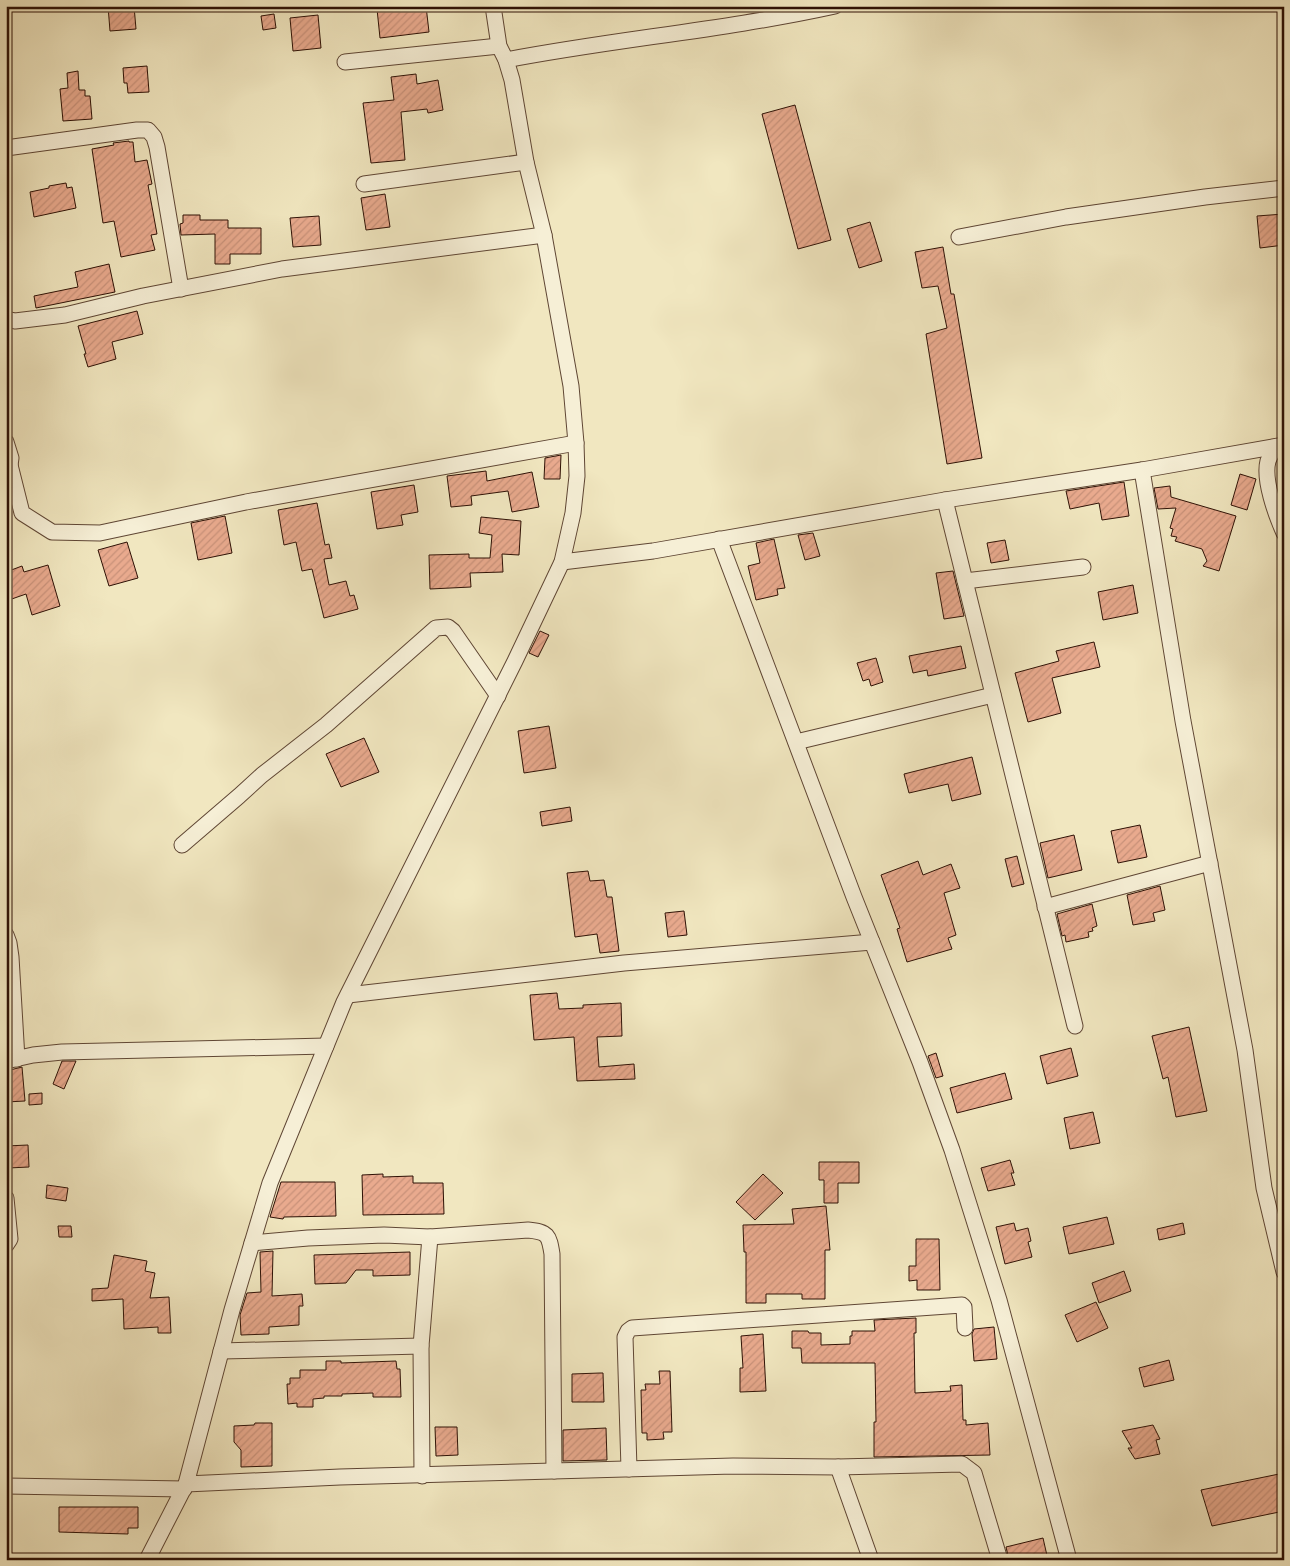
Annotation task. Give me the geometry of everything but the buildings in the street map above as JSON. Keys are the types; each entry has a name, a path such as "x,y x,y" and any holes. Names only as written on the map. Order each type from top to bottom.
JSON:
{"street":[{"path":"147,1560 185,1486 221,1351 270,1184 326,1046 348,995 498,696 562,562 574,513 577,476 571,386 544,235 526,162 512,80 506,60 499,46 493,6"},
{"path":"506,60 553,51 751,22 835,6"},
{"path":"345,62 499,46"},
{"path":"6,148 148,130 154,137 157,147 181,289"},
{"path":"364,184 526,162"},
{"path":"959,238 1066,217 1284,188"},
{"path":"6,319 15,321 65,315 143,296 282,269 544,235"},
{"path":"6,442 11,458 8,466 22,513 52,532 100,533 246,502 576,443"},
{"path":"562,562 653,551 945,500 1142,470 1279,446"},
{"path":"1279,446 1268,463 1268,485 1276,515 1284,533"},
{"path":"1142,470 1183,721 1245,1050 1264,1188 1284,1272"},
{"path":"945,500 1075,1026"},
{"path":"719,539 872,942 920,1062 955,1160 999,1300 1069,1560"},
{"path":"965,582 1083,567"},
{"path":"182,845 262,775 326,725 436,628 448,626 454,631 498,696"},
{"path":"796,742 993,695"},
{"path":"1045,908 1210,863"},
{"path":"6,935 11,958 12,1060 33,1055 62,1052 326,1046"},
{"path":"348,995 624,963 872,942"},
{"path":"6,1198 10,1239 6,1245"},
{"path":"252,1243 308,1238 384,1235 430,1237 528,1230 541,1231 547,1235 550,1240 552,1254 554,1471"},
{"path":"422,1476 421,1346 430,1237"},
{"path":"629,1469 625,1337 628,1330 632,1328 962,1305 964,1307 965,1328"},
{"path":"221,1351 421,1346"},
{"path":"6,1486 185,1486 340,1477 733,1466 838,1467 962,1464 974,1473 1000,1560"},
{"path":"838,1467 870,1560"}]}
